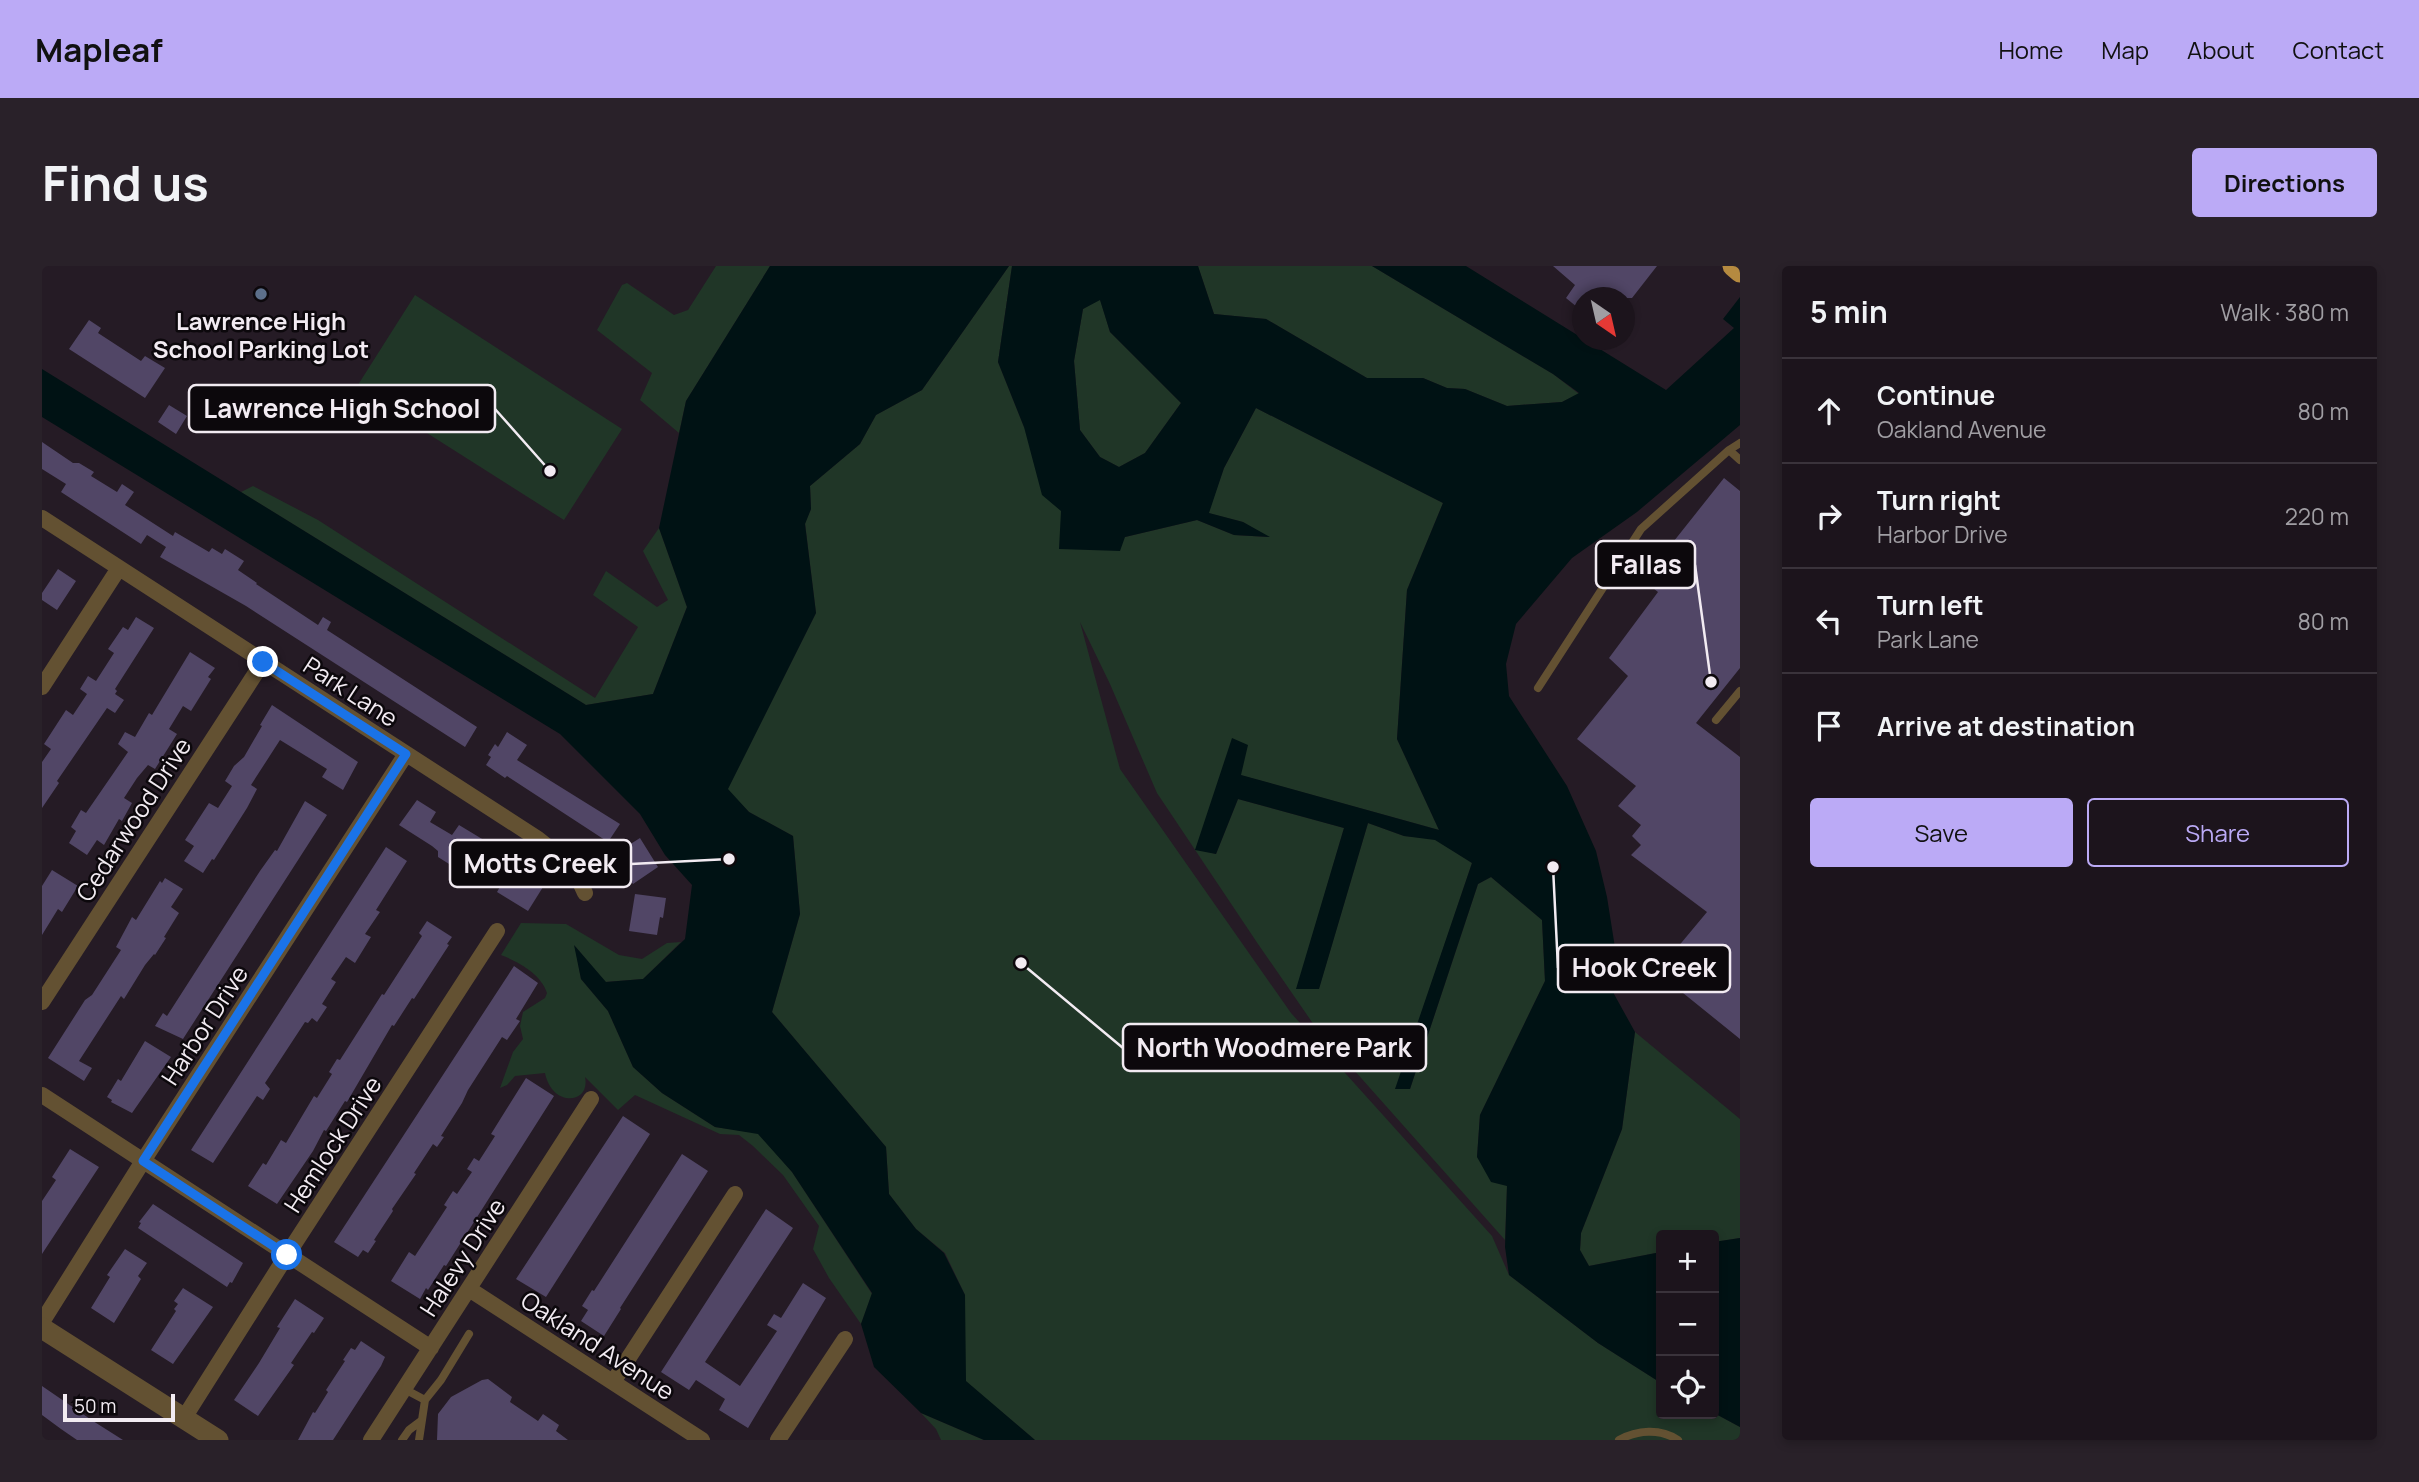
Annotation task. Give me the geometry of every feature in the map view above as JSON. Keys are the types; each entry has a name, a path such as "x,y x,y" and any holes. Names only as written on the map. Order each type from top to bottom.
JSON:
{"street":[{"name":"Park Lane","path":"42,518 538,839 573,867 585,893"},
{"path":"42,687 118,568"},
{"name":"Cedarwood Drive","path":"42,1002 263,662"},
{"name":"Harbor Drive","path":"42,1322 406,754"},
{"name":"Hemlock Drive","path":"184,1418 497,931"},
{"path":"42,1096 431,1348"},
{"name":"Halevy Drive","path":"371,1440 591,1099"},
{"path":"613,1382 735,1194"},
{"name":"Oakland Avenue","path":"469,1289 702,1440"},
{"path":"42,1328 218,1440"},
{"path":"778,1440 845,1339"}],"lane":[{"path":"1538,688 1641,529 1728,450 1740,443"},
{"path":"1728,450 1740,460"},
{"path":"1716,720 1740,691"},
{"path":"419,1440 425,1400 441,1380 469,1334"},
{"path":"403,1391 425,1400"},
{"path":"402,1440 409,1430 421,1421"},
{"path":"1619,1440 1636,1432 1666,1432 1678,1440"}],"green space":[{"path":"716,266 770,266 686,401 679,433 640,400 652,373 597,330 622,285 627,283 674,315 688,310"},
{"path":"1009,266 1012,266 998,362 1024,427 1125,537 1197,520 1234,535 1268,537 1243,522 1208,513 1224,468 1256,408 1443,503 1407,590 1397,739 1439,830 1240,775 1196,849 1216,854 1238,799 1344,828 1297,989 1319,988 1368,823 1404,836 1435,839 1472,863 1396,1089 1410,1089 1478,884 1491,877 1542,920 1545,981 1480,1115 1477,1157 1507,1186 1505,1240 1314,1025 1258,944 1157,793 1080,622 1120,769 1291,1013 1492,1236 1509,1275 1598,1343 1656,1380 1656,1419 1719,1419 1719,1416 1740,1427 1740,1440 1035,1440 965,1381 965,1295 945,1253 916,1229 889,1194 886,1147 772,1012 800,914 793,836 749,812 727,790 816,613 805,523 811,509 810,486 860,444 876,415 922,390"},
{"path":"1198,266 1372,266 1553,374 1579,394 1562,402 1507,406 1465,389 1447,388 1423,378 1367,378 1266,319 1214,314"},
{"path":"415,295 622,429 564,520 356,388"},
{"path":"1100,299 1110,332 1181,403 1145,453 1119,467 1100,457 1080,430 1074,361 1083,309"},
{"path":"253,486 318,520 595,698 638,627 593,595 606,571 657,607 668,600 643,551 659,528 687,607 653,694 586,705 241,492"},
{"path":"521,923 566,924 619,955 642,959 667,943 681,942 643,979 605,982 575,946 581,979 608,1011 633,1067 662,1093 715,1127 758,1133 792,1172 872,1294 861,1324 829,1278 813,1249 819,1226 783,1175 739,1135 720,1134 635,1095 618,1110 585,1077 582,1093 570,1098 555,1092 545,1073 515,1076 500,1088 513,1052 523,1039 520,1026 523,1012 545,998 547,993 535,974 501,955"},
{"path":"1635,1032 1740,1119 1740,1238 1719,1241 1719,1230 1656,1230 1656,1253 1589,1266 1580,1250 1581,1233 1622,1129"},
{"path":"921,1413 984,1440 941,1440 936,1429"}],"shaded area":[{"path":"770,266 1009,266 922,390 876,415 860,444 810,486 811,509 805,524 816,613 728,789 749,812 793,836 800,914 772,1012 886,1147 889,1194 916,1229 944,1253 965,1295 966,1381 1035,1440 984,1440 921,1413 874,1367 861,1324 872,1293 792,1172 758,1134 715,1127 662,1093 633,1067 608,1011 581,979 574,945 606,982 643,979 685,939 692,885 665,855 640,814 560,734 42,417 42,369 586,705 653,694 687,607 659,528 686,401"},
{"path":"1012,266 1198,266 1214,314 1266,319 1367,378 1423,378 1447,388 1465,389 1507,406 1562,402 1579,393 1553,374 1372,266 1466,266 1572,332 1572,350 1601,350 1666,390 1734,328 1723,319 1740,297 1740,425 1637,512 1572,558 1516,624 1506,664 1509,696 1567,786 1596,851 1607,897 1616,954 1614,994 1635,1032 1622,1129 1581,1233 1580,1250 1589,1266 1656,1253 1656,1380 1598,1343 1509,1275 1505,1247 1507,1186 1491,1182 1477,1157 1480,1115 1545,981 1542,920 1491,877 1478,884 1410,1089 1395,1089 1472,863 1435,840 1404,836 1368,823 1319,989 1296,989 1344,828 1238,799 1216,854 1195,850 1232,738 1248,745 1241,775 1439,830 1397,739 1407,590 1443,503 1256,408 1224,468 1209,513 1243,522 1270,537 1234,535 1197,520 1125,537 1120,551 1059,549 1061,511 1042,495 1024,427 998,362","holes":["1100,300 1110,332 1181,403 1145,453 1119,467 1100,457 1080,430 1074,361 1083,309"]},
{"path":"1740,1238 1740,1427 1719,1416 1719,1241"}],"building":[{"path":"1553,266 1657,266 1635,294 1635,287 1574,287 1575,285"},
{"path":"1572,289 1572,303 1566,298"},
{"path":"89,320 101,328 98,333 141,361 145,356 165,368 145,398 69,349"},
{"path":"169,405 187,416 176,434 158,422"},
{"path":"42,442 73,463 79,463 94,472 91,476 117,492 122,484 134,492 125,505 173,536 175,532 209,552 212,548 222,554 225,549 244,561 238,570 256,584 318,625 323,617 331,622 327,630 477,727 465,747 246,606 160,557 166,547 147,535 141,544 61,492 66,484 42,469"},
{"path":"1724,478 1740,491 1740,668 1696,723 1740,757 1740,1039 1657,972 1707,912 1631,855 1641,845 1632,836 1641,825 1618,806 1636,786 1577,739 1628,676 1609,658 1658,592 1643,580"},
{"path":"58,569 76,581 57,610 42,600 42,593"},
{"path":"136,617 154,628 115,689 115,694 124,700 115,713 107,708 57,781 59,783 42,808 42,762 51,749 44,744 66,710 73,715 87,694 80,689 88,676 96,681 114,653 108,649 123,627 128,630"},
{"path":"190,652 215,668 208,677 211,679 191,711 183,706 169,729 177,734 155,769 148,765 124,798 132,803 122,821 119,819 104,845 97,840 87,855 69,843 76,831 71,827 81,810 86,813 128,752 118,744 125,732 135,737 149,713 152,715"},
{"path":"272,705 358,762 343,790 322,777 327,769 280,740 251,785 257,789 247,808 203,873 184,861 194,846 185,840 209,803 218,808 232,786 225,781 234,766 244,757"},
{"path":"507,732 527,745 517,760 620,824 608,842 486,765 491,757 488,755 495,744 498,747"},
{"path":"417,800 436,812 430,822 452,835 459,825 502,851 500,854 510,860 507,864 543,887 528,911 497,892 501,885 462,861 457,869 438,857 438,851 432,846 399,825"},
{"path":"305,801 327,815 183,1039 155,1026 163,1013 167,1016 260,871 275,850 277,851"},
{"path":"640,838 658,867 633,884 613,855"},
{"path":"386,847 407,861 376,910 380,912 365,934 371,937 355,963 346,957 331,979 336,982 322,1004 327,1007 317,1022 312,1018 308,1023 305,1022 265,1083 270,1089 263,1100 257,1096 213,1163 191,1150"},
{"path":"52,870 78,886 62,912 58,909 42,935 42,886"},
{"path":"165,878 183,889 171,907 179,913 155,955 145,965 124,999 121,996 79,1061 92,1068 84,1081 48,1058 121,950 116,947 132,917 136,920 160,881 162,883"},
{"path":"635,894 666,898 657,935 629,931"},
{"path":"427,921 452,937 447,944 449,945 414,999 412,998 394,1026 392,1025 347,1102 345,1101 326,1131 324,1130 277,1204 248,1186 263,1163 266,1165 281,1140 286,1143 314,1096 317,1098 332,1074 329,1072 337,1059 340,1060 422,936 419,933"},
{"path":"514,966 538,983 516,1019 520,1021 507,1040 502,1037 441,1136 444,1137 437,1147 433,1144 414,1173 416,1174 392,1209 368,1253 363,1250 358,1257 334,1242"},
{"path":"145,1041 171,1057 132,1113 107,1097 118,1079 121,1081"},
{"path":"526,1078 554,1096 446,1266 444,1265 420,1299 391,1281 409,1252 415,1256 447,1207 444,1205 453,1191 457,1194 472,1172 467,1169 474,1158 479,1161 495,1136 491,1134"},
{"path":"623,1116 650,1134 546,1297 516,1279"},
{"path":"70,1149 99,1167 42,1254 42,1201 56,1180 52,1177"},
{"path":"682,1154 708,1171 604,1336 581,1321 588,1310 582,1306"},
{"path":"153,1204 243,1263 232,1283 227,1287 138,1228 141,1223 139,1222"},
{"path":"766,1209 793,1228 705,1362 740,1386 777,1331 767,1325 774,1314 781,1318 803,1283 826,1298 748,1428 719,1410 725,1399 696,1380 689,1390 661,1372"},
{"path":"125,1249 147,1263 138,1276 141,1279 114,1323 91,1308 110,1277 107,1275"},
{"path":"183,1288 213,1307 173,1364 151,1350 176,1311 174,1309 178,1304 174,1301"},
{"path":"295,1299 324,1318 291,1363 294,1365 258,1416 234,1400 259,1363"},
{"path":"361,1341 385,1357 381,1366 333,1440 298,1440 313,1412 315,1413 328,1392 326,1390 345,1361 343,1360 351,1348 355,1350"},
{"path":"488,1379 512,1397 510,1402 538,1421 543,1414 559,1425 556,1431 568,1440 437,1440 438,1414 451,1397"},
{"path":"42,1386 123,1440 77,1440 42,1415"}],"place":[{"name":"Lawrence High School Parking Lot","path":"261,294"},
{"name":"Lawrence High School","path":"550,471"},
{"name":"Fallas","path":"1711,682"},
{"name":"Motts Creek","path":"729,859"},
{"name":"Hook Creek","path":"1553,867"},
{"name":"North Woodmere Park","path":"1021,963"}],"route":[{"path":"263,662 406,754 143,1161 287,1255"}]}
